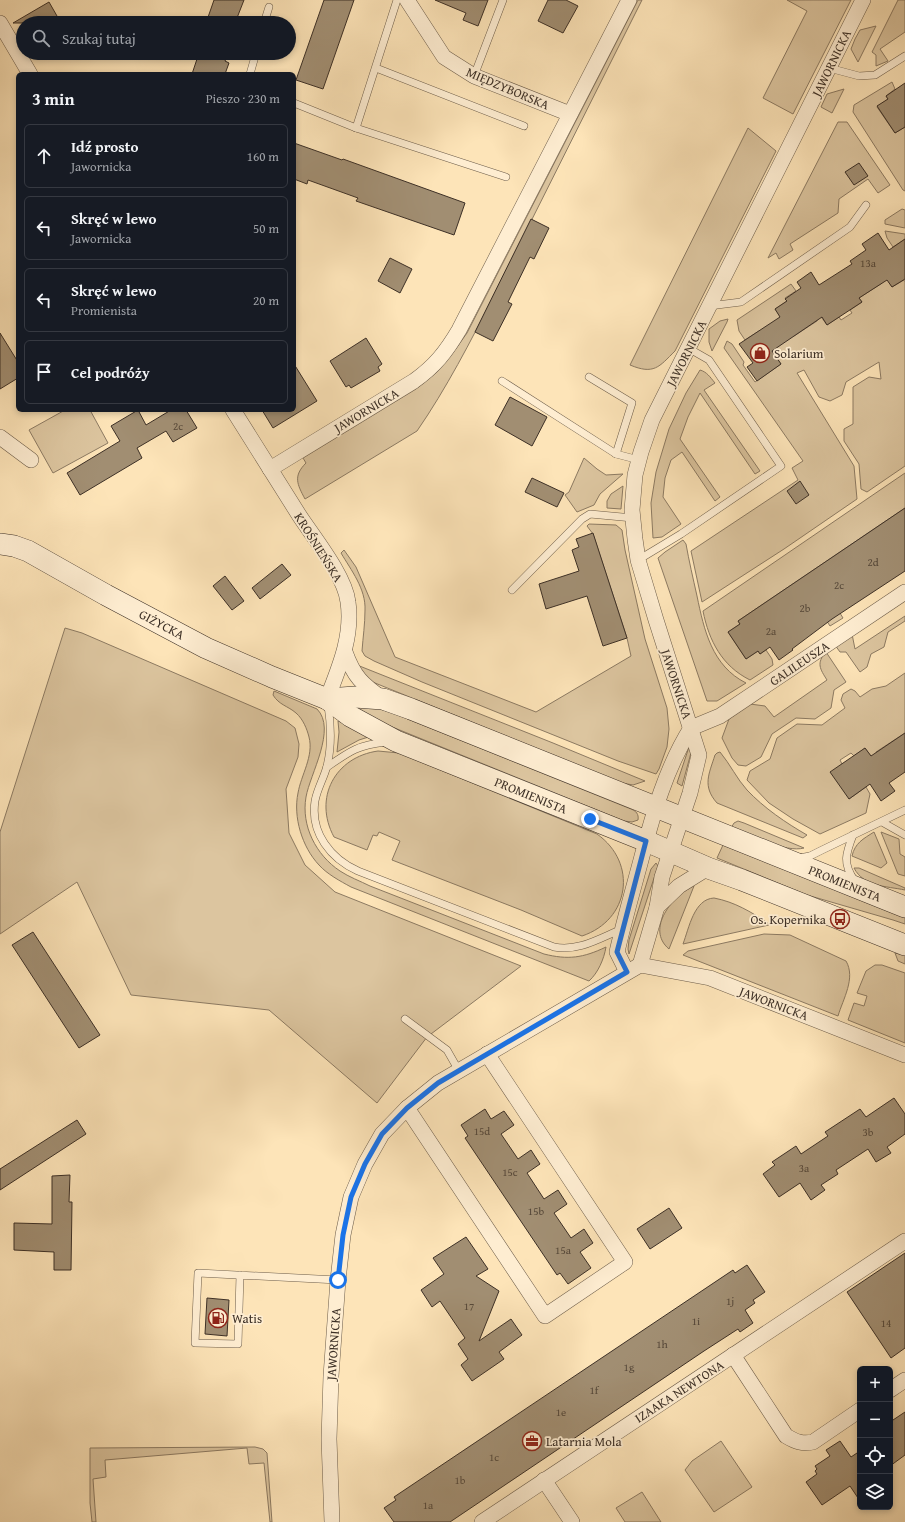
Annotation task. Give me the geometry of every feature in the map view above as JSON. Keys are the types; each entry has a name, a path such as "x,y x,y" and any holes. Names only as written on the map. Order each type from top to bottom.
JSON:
{"street":[{"name":"MIĘDZYBORSKA","path":"407,0 444,57 474,76 570,114"},
{"name":"JAWORNICKA","path":"270,469 425,374 442,357 458,330 629,0"},
{"name":"JAWORNICKA","path":"332,1522 330,1439 331,1376 338,1280 343,1235 351,1197 365,1164 382,1134 407,1108 438,1083 634,968 657,907 662,877 690,794 699,755 638,560 632,518 635,475 638,460 652,420 862,0"},
{"path":"0,23 16,50"},
{"path":"22,60 29,72"},
{"name":"KROŚNIEŃSKA","path":"234,412 342,582 348,597 349,611 345,652 327,698"},
{"path":"0,437 31,460"},
{"name":"GIŻYCKA","path":"0,544 19,547 28,551 106,595 206,648 272,678 327,698"},
{"name":"GALILEUSZA","path":"691,728 720,716 905,592"},
{"name":"PROMIENISTA","path":"345,652 350,667 356,676 365,686 383,699 905,907"},
{"name":"PROMIENISTA","path":"327,698 355,697 383,699"},
{"name":"PROMIENISTA","path":"327,698 350,716 396,741 671,851 708,868 742,880 905,945"},
{"name":"JAWORNICKA","path":"691,728 679,746 656,808 617,952 634,968 710,978 905,1055"},
{"path":"657,907 679,886 708,868"},
{"path":"407,1108 545,1316 625,1262 487,1054"},
{"name":"IZAAKA NEWTONA","path":"482,1522 905,1241"},
{"name":"IZAAKA NEWTONA","path":"734,1355 786,1436 795,1442 804,1444 813,1442 857,1412"},
{"path":"893,1388 905,1380"},
{"path":"544,1480 572,1522"}],"lane":[{"path":"356,128 398,0"},
{"path":"474,76 503,0"},
{"path":"266,16 269,7"},
{"path":"829,68 859,76 875,75 905,56"},
{"path":"251,72 254,60"},
{"path":"376,68 524,126"},
{"path":"296,104 356,128 506,177"},
{"path":"709,306 741,302 850,227 866,205"},
{"path":"638,560 681,534 781,466 709,360 688,348"},
{"path":"589,377 632,403 616,454"},
{"path":"502,381 616,454 638,460"},
{"path":"512,590 582,519 590,514 632,518"},
{"path":"327,698 331,724 330,747 327,767 315,800 314,811 315,821 320,836 327,848 336,858 351,868 554,947 578,947 622,929"},
{"path":"327,767 350,751 363,745 396,741"},
{"path":"780,858 810,856 905,810"},
{"path":"882,822 905,835"},
{"path":"853,835 846,852 847,867 856,882 872,894"},
{"path":"405,1019 447,1050 459,1071"},
{"path":"240,1274 238,1344 195,1343 198,1273 240,1274 338,1280"}],"shaded area":[{"path":"638,0 642,0 485,312 458,364 428,415 417,431 305,499 298,484 299,472 306,463 303,458 416,389 437,372 467,333"},
{"path":"787,0 851,0 793,114 763,98 807,11"},
{"path":"898,0 905,0 905,32 880,49 888,61 876,66 876,55 872,52"},
{"path":"876,26 858,62 851,49 855,39 860,30"},
{"path":"892,82 895,89 886,96 888,99 877,107 895,133 905,127 905,191 853,112 854,105"},
{"path":"844,89 832,113 821,107 827,94"},
{"path":"838,122 847,122 890,185 878,193 868,179 839,199 838,213 790,244 793,250 779,259 776,253 768,258"},
{"path":"748,128 776,151 675,351 656,368 645,369 630,365"},
{"path":"902,209 905,210 905,228 885,224 885,220"},
{"path":"885,231 905,234 905,239 893,247 887,238"},
{"path":"885,276 892,287 904,280 905,282 905,466 867,492 861,489 859,464 844,441 844,429 853,424 853,387 869,377 881,379 879,362 846,382 842,395 830,401 819,397 804,370 797,373 854,466 857,499 784,549 702,602 691,551 798,480 792,468 803,461 724,348 727,341 732,344 744,362 743,365 755,382 781,364 759,331 745,340 739,331 737,320 791,284 796,291 785,298 787,301 775,309 794,336 817,321 819,314 827,325 839,317 841,320 852,313 850,310 862,302 859,298 882,283"},
{"path":"728,319 712,351 709,342 709,329 720,321"},
{"path":"700,370 707,373 715,383 704,390 760,471 755,474 700,393 688,417 680,439 720,497 715,501 682,452 671,460 665,478 663,497 681,524 662,537 653,538 651,503 656,472 669,429 686,393"},
{"path":"61,412 91,412 108,443 53,473 29,430"},
{"path":"584,458 606,475 623,474 600,494 594,505 577,512 565,495 569,492"},
{"path":"905,473 905,508 738,621 740,624 728,632 746,659 758,651 760,654 766,650 772,659 773,665 750,680 732,668 718,652 709,632 703,611"},
{"path":"623,486 621,509 607,508 607,501 611,494"},
{"path":"589,524 616,525 622,530 645,639 667,708 669,729 667,747 656,774 618,761 422,682 374,661 365,656 362,651 365,602 357,580 341,553 344,550 356,567 395,657 536,712 631,656 627,638 593,534 587,526"},
{"path":"683,540 686,544 703,622 711,646 725,667 734,676 746,683 717,701 707,701 658,558"},
{"path":"830,597 843,618 830,626 817,606"},
{"path":"905,616 905,621 888,632 884,647 871,654 867,667 860,672 846,652 840,652 835,645 852,634 855,649"},
{"path":"65,628 82,633 286,721 295,728 299,744 298,757 286,789 289,833 305,865 335,892 521,966 427,1037 377,1103 269,1010 131,995 77,882 0,934 0,832"},
{"path":"826,652 846,682 834,690 831,708 815,719 796,718 772,734 761,757 746,766 738,765 732,758 722,738 729,719 750,704 765,706 774,717 827,680 822,673 820,666 821,659"},
{"path":"357,665 645,781 633,785 622,783 368,680"},
{"path":"905,673 905,733 876,752 878,756 873,759 865,748 854,756 851,753 840,760 849,799 866,787 870,794 866,813 820,834 793,819 769,803 747,780 750,771 770,759 777,738 797,724 822,725 845,708 841,700 843,694 851,689 860,697 872,689 886,686"},
{"path":"274,691 317,709 322,718 324,728 323,740 308,787 305,808 308,829 312,839 317,848 331,864 343,873 370,886 544,954 561,957 575,957 590,954 606,947 600,966 592,978 589,981 351,887 322,868 308,850 300,831 297,812 298,793 309,758 309,737 301,718 275,698 273,695"},
{"path":"356,702 393,713 631,809 637,813 638,820 632,822 624,821 375,720 351,704"},
{"path":"338,721 375,735 359,740 337,752 339,732"},
{"path":"689,747 692,749 682,786 677,783"},
{"path":"378,751 399,753 597,834 610,846 619,860 623,875 623,890 619,904 610,917 598,928 582,936 521,910 392,860 400,841 379,832 377,836 373,835 367,850 334,837 328,822 326,808 327,794 332,782 350,761 363,755"},
{"path":"720,752 743,786 754,797 776,815 807,835 803,838 717,803 712,797 708,780 715,755"},
{"path":"738,821 804,848 796,849 778,846 731,828 734,823"},
{"path":"874,832 887,863 881,868 852,856 857,845"},
{"path":"881,832 899,839 900,854 905,857 905,876 898,874"},
{"path":"723,845 905,918 905,924 807,895 717,858"},
{"path":"656,863 658,866 629,954 629,940 651,869"},
{"path":"854,868 859,868 905,888 905,890 876,885 864,879"},
{"path":"694,886 669,949 662,941 660,932 661,923 665,913 678,897 686,890"},
{"path":"714,898 729,902 742,908 769,925 683,944 693,915 697,909 702,903"},
{"path":"764,934 790,935 846,961 850,974 848,988 838,1016 683,955 688,951"},
{"path":"895,953 905,955 905,964 898,961"},
{"path":"875,965 882,965 905,973 905,1043 848,1020 854,1003 864,1006 867,996 857,993 866,971"},
{"path":"721,1441 752,1487 714,1512 685,1470 692,1461"},
{"path":"255,1447 263,1449 267,1453 272,1522 270,1522 264,1463 249,1464 247,1448 105,1460 106,1477 93,1479 96,1522 92,1522 90,1503 90,1448"},
{"path":"642,1492 661,1522 625,1522 616,1508"}],"building":[{"path":"214,0 244,0 238,16 208,16"},
{"path":"324,0 354,0 323,89 296,80"},
{"path":"435,0 488,0 478,26 463,20 466,13"},
{"path":"548,0 566,0 578,6 563,33 538,21"},
{"path":"49,2 57,16 25,16"},
{"path":"197,60 225,60 229,63 226,72 193,72"},
{"path":"905,83 905,127 895,133 877,106 888,99 886,96"},
{"path":"296,144 465,203 454,235 356,201 358,198 308,180 307,184 296,180"},
{"path":"859,163 868,176 854,185 845,172"},
{"path":"531,219 549,228 534,259 530,257 508,302 512,304 493,341 475,332"},
{"path":"878,233 889,250 905,239 905,279 892,287 887,280 859,298 862,302 827,325 822,317 772,351 781,364 757,381 747,367 753,363 739,344 780,317 775,309 787,301 785,299 801,288 797,282 811,272 819,285 852,264 850,261 866,250 862,244"},
{"path":"390,258 412,269 400,293 378,281"},
{"path":"0,333 16,359 16,379 0,389"},
{"path":"366,338 382,364 378,367 380,371 351,388 349,385 346,387 330,361"},
{"path":"296,367 317,401 273,428 263,412 296,412"},
{"path":"510,397 547,417 532,446 495,425"},
{"path":"135,412 139,412 146,425 168,412 187,412 197,428 173,442 166,431 137,448 142,458 80,495 67,473 120,441 111,426"},
{"path":"532,478 564,493 557,507 525,492"},
{"path":"800,481 809,495 796,504 787,491"},
{"path":"905,508 905,571 832,619 779,660 770,647 760,654 758,651 746,659 728,632 740,624 738,621"},
{"path":"593,533 627,638 603,646 587,596 546,609 539,584 579,571 572,550 579,547 576,539"},
{"path":"282,564 291,575 260,599 252,588"},
{"path":"225,576 244,601 232,610 213,586"},
{"path":"905,733 905,772 889,783 895,791 881,801 870,784 849,799 830,772 865,748 871,756"},
{"path":"33,932 100,1035 79,1048 12,945"},
{"path":"894,1098 905,1114 905,1134 887,1147 891,1153 876,1162 868,1149 836,1170 838,1174 821,1185 825,1190 811,1200 800,1183 779,1197 763,1174 775,1165 772,1162 796,1146 801,1154 828,1136 825,1132 860,1109 866,1117"},
{"path":"485,1109 491,1119 504,1111 514,1125 501,1134 518,1159 531,1150 540,1164 527,1173 544,1199 558,1190 567,1204 554,1213 571,1238 584,1229 593,1243 580,1252 591,1268 568,1284 560,1273 557,1275 465,1138 468,1136 461,1125"},
{"path":"77,1120 86,1134 0,1190 0,1169"},
{"path":"70,1175 69,1202 72,1202 71,1270 54,1270 54,1252 14,1250 14,1223 52,1224 52,1176"},
{"path":"669,1208 682,1228 650,1249 637,1229"},
{"path":"466,1237 488,1269 476,1276 499,1291 479,1341 511,1319 522,1335 499,1352 504,1359 472,1381 461,1365 468,1359 458,1344 465,1338 440,1301 432,1307 421,1290 444,1274 433,1258"},
{"path":"905,1253 905,1348 891,1358 847,1292"},
{"path":"747,1265 765,1292 753,1300 755,1303 745,1310 753,1323 740,1332 738,1329 704,1351 450,1522 394,1522 384,1508 396,1500 394,1497 733,1270 735,1273"},
{"path":"207,1298 229,1300 227,1336 205,1334"},
{"path":"905,1412 905,1455 893,1464 893,1438 893,1420"},
{"path":"840,1441 851,1457 857,1453 857,1496 850,1486 822,1505 806,1482 817,1474 815,1471 817,1469 815,1466 830,1456 826,1450"}],"place":[{"name":"Solarium","path":"760,353"},
{"name":"Os. Kopernika","path":"840,919"},
{"name":"Watis","path":"218,1318"},
{"name":"Latarnia Mola","path":"532,1441"}],"route":[{"path":"338,1280 343,1235 351,1197 365,1164 382,1134 407,1108 438,1083 627,972 617,952 646,841 590,819"}]}
